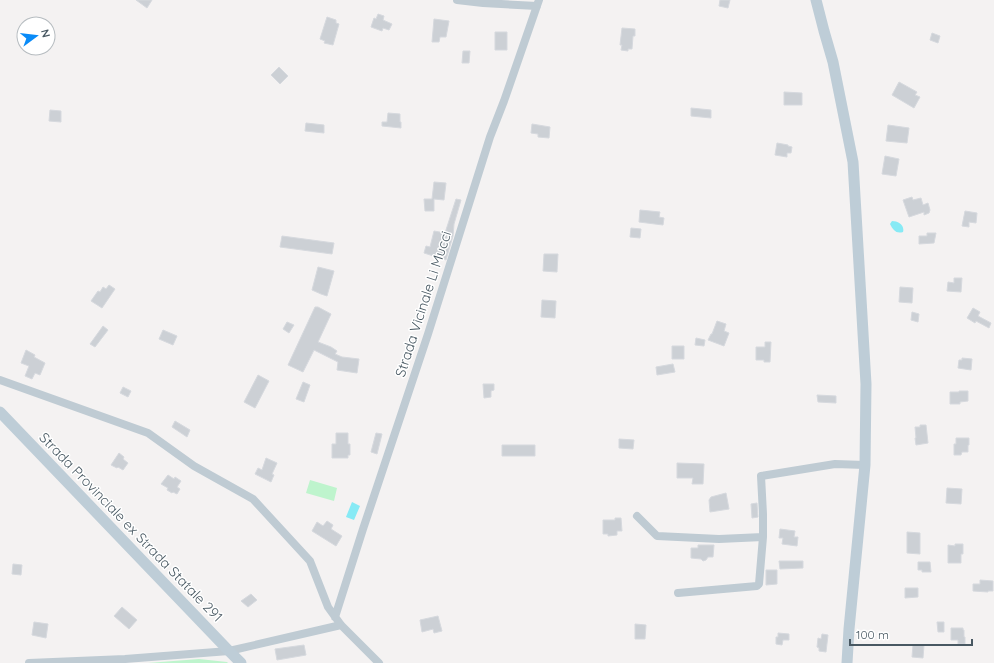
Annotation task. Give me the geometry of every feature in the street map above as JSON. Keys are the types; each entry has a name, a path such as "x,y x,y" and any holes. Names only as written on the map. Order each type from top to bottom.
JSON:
{"street":[{"path":"457,0 538,3"},
{"path":"816,0 833,62 853,162 866,384 865,465 847,663"},
{"name":"Strada Vicinale Li Mucci","path":"335,617 490,137 538,3"},
{"path":"0,380 148,433 194,466 253,499 310,561 328,607 341,625 379,663"},
{"name":"Strada Provinciale ex Strada Statale 291","path":"0,412 241,663"},
{"path":"678,593 758,586 763,514 761,476 835,464 865,465"},
{"path":"637,516 657,536 718,539 762,537"},
{"path":"29,663 125,659 229,651 341,625"}],"green space":[{"path":"310,480 337,488 334,501 306,493"},
{"path":"199,659 228,663 148,663"}],"water":[{"path":"892,221 897,222 903,227 903,232 897,232 894,230 890,224"},
{"path":"352,502 360,506 354,520 346,517"}],"building":[{"path":"136,0 152,0 147,8"},
{"path":"720,0 730,0 728,8 719,6"},
{"path":"378,14 384,16 383,20 392,24 389,30 383,28 382,31 371,27 374,18 376,19"},
{"path":"327,17 336,20 336,23 339,24 333,45 324,43 325,41 320,39"},
{"path":"434,19 449,21 446,37 440,37 439,42 432,42"},
{"path":"622,28 635,29 632,49 628,49 628,51 621,50 622,45 620,45"},
{"path":"495,32 507,32 507,50 495,50"},
{"path":"932,33 940,36 938,43 930,40"},
{"path":"463,51 470,51 469,63 462,63"},
{"path":"279,67 288,76 280,84 271,75"},
{"path":"899,82 917,92 915,95 920,97 914,108 892,95"},
{"path":"784,92 802,93 802,105 784,105"},
{"path":"691,108 711,110 711,118 691,116"},
{"path":"50,110 61,111 61,122 49,121"},
{"path":"388,113 400,114 401,128 382,126 382,122 387,122"},
{"path":"306,123 324,125 324,133 305,131"},
{"path":"532,124 550,127 549,138 538,137 538,134 531,133"},
{"path":"888,125 909,128 907,143 886,141"},
{"path":"777,143 792,147 791,153 787,153 787,157 775,155"},
{"path":"885,156 899,159 896,176 882,174"},
{"path":"434,182 446,183 444,200 434,199 434,211 425,211 424,199 432,199"},
{"path":"912,197 913,200 921,198 923,205 928,203 930,210 929,213 924,215 924,212 909,217 903,200"},
{"path":"456,199 461,200 446,260 424,253 426,246 430,247 434,231 445,233"},
{"path":"640,210 660,212 659,217 664,218 663,225 639,222"},
{"path":"965,211 977,213 976,223 969,222 969,227 962,226"},
{"path":"631,228 641,229 640,238 630,237"},
{"path":"927,233 936,233 934,243 919,244 919,236 927,236"},
{"path":"282,236 334,243 332,254 280,247"},
{"path":"544,254 558,254 557,272 543,271"},
{"path":"318,267 334,271 327,296 312,290"},
{"path":"954,278 962,278 961,292 947,291 948,282 954,283"},
{"path":"109,285 115,289 102,308 91,301 98,291 100,292 103,287 106,289"},
{"path":"900,287 913,288 912,303 899,302"},
{"path":"542,300 556,301 555,318 541,317"},
{"path":"315,307 318,307 331,314 318,342 331,347 337,351 335,354 342,357 359,359 357,373 337,370 338,362 314,350 303,372 288,365"},
{"path":"973,308 980,312 978,316 991,323 989,328 976,321 975,323 967,318"},
{"path":"912,312 919,314 918,322 911,320"},
{"path":"717,321 726,324 724,331 729,333 724,346 708,340"},
{"path":"287,322 294,325 289,333 283,329"},
{"path":"103,326 108,330 95,347 90,344"},
{"path":"163,330 177,336 173,345 159,339"},
{"path":"696,338 705,340 704,346 695,345"},
{"path":"765,342 771,342 770,362 756,360 756,347 765,347"},
{"path":"672,346 684,346 684,359 672,359"},
{"path":"26,350 35,355 34,357 45,363 40,375 35,373 32,379 25,376 29,366 21,363"},
{"path":"962,358 972,359 971,370 958,368 959,360 962,360"},
{"path":"673,364 675,372 657,375 656,367"},
{"path":"258,375 269,381 255,408 244,402"},
{"path":"303,382 310,385 304,402 296,399"},
{"path":"483,384 494,384 494,390 491,391 491,397 484,398"},
{"path":"123,387 131,391 128,397 120,393"},
{"path":"968,391 968,401 960,402 960,404 950,404 950,392"},
{"path":"817,395 836,396 836,403 818,402"},
{"path":"175,421 190,430 187,437 172,427"},
{"path":"920,425 926,425 928,443 916,445 915,427 920,427"},
{"path":"336,433 348,433 350,455 348,455 348,458 332,458 332,444 336,444"},
{"path":"376,433 382,434 377,454 371,452"},
{"path":"956,438 969,438 968,452 962,452 961,455 954,455 954,444 956,444"},
{"path":"619,439 634,440 633,449 619,448"},
{"path":"502,445 535,445 535,456 502,456"},
{"path":"119,453 128,463 123,470 111,465"},
{"path":"266,458 277,463 272,474 274,475 271,482 255,474 258,468 262,470"},
{"path":"677,463 704,464 703,484 692,484 693,478 677,478"},
{"path":"168,475 181,481 177,487 180,489 177,494 167,490 168,488 161,484"},
{"path":"947,488 962,489 961,504 946,503"},
{"path":"726,493 729,509 710,512 709,500 711,497"},
{"path":"757,503 758,517 752,518 751,504"},
{"path":"615,518 621,518 622,531 617,531 617,535 608,536 608,534 603,534 603,520 615,520"},
{"path":"327,521 333,525 331,529 342,536 336,546 312,531 317,522 323,526"},
{"path":"780,529 795,531 794,537 798,537 797,546 782,544 783,538 779,538"},
{"path":"907,532 920,533 920,554 907,553"},
{"path":"955,544 963,544 961,563 948,563 948,545 955,546"},
{"path":"698,545 714,545 713,557 708,557 703,561 701,559 691,558 691,548 698,548"},
{"path":"779,561 803,561 803,568 780,569"},
{"path":"918,562 930,562 931,572 922,572 922,570 918,570"},
{"path":"13,564 22,565 21,575 12,574"},
{"path":"766,570 777,570 777,584 766,585"},
{"path":"980,580 993,581 993,591 973,591 973,584 980,584"},
{"path":"905,588 918,588 918,597 905,598"},
{"path":"251,594 257,600 248,607 241,601"},
{"path":"122,607 137,620 129,629 114,616"},
{"path":"438,616 442,631 434,633 433,629 422,632 420,620"},
{"path":"34,622 48,624 46,638 32,635"},
{"path":"937,622 944,622 944,632 938,632"},
{"path":"635,624 646,625 645,639 635,639"},
{"path":"951,628 963,628 965,644 958,644 958,640 951,640"},
{"path":"778,633 789,634 789,640 783,640 782,645 776,644 776,637 778,637"},
{"path":"822,634 828,635 826,652 819,651 819,648 817,647 818,638 821,639"},
{"path":"304,645 306,655 277,660 275,649"},
{"path":"913,645 924,645 923,658 912,657"}]}
